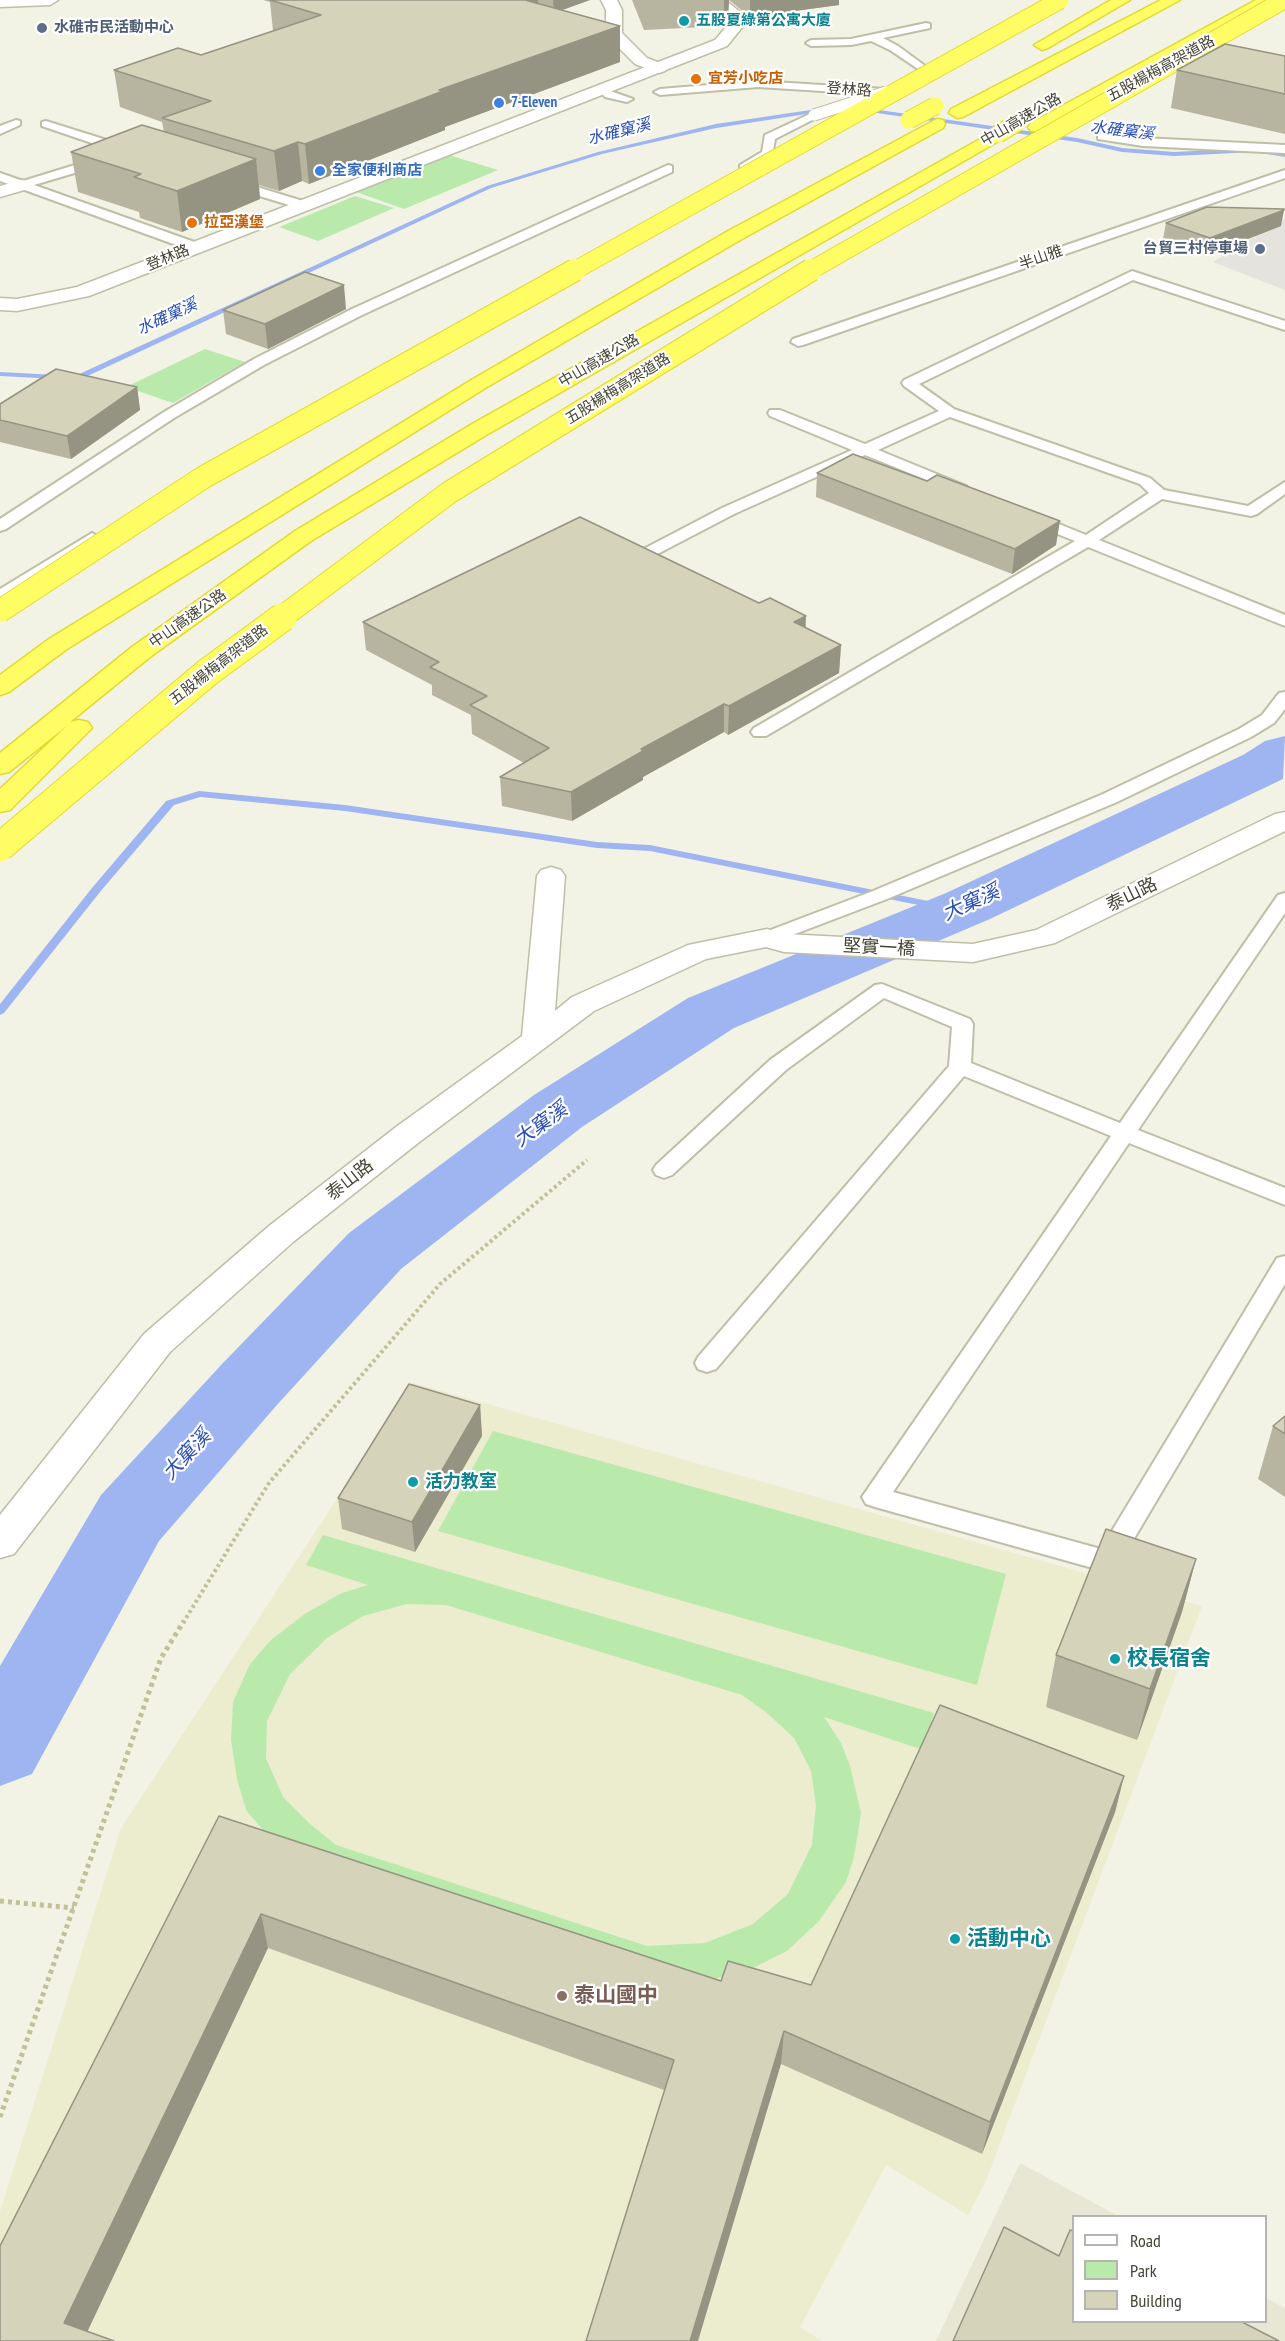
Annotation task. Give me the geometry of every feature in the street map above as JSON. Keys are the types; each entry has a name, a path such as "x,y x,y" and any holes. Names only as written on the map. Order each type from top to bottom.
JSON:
{"highway":[{"path":"0,611 204,477 1060,0"},
{"path":"1028,53 1122,0"},
{"name":"中山高速公路","path":"0,684 58,644 480,383 944,111 1172,0"},
{"path":"398,502 1011,132 1037,127 1267,0"},
{"name":"五股楊梅高架道路","path":"0,847 208,672 450,492 818,266 1284,0"},
{"name":"中山高速公路","path":"0,766 141,652 303,536 490,423 1011,132 1118,64"},
{"path":"735,235 848,156 909,120 944,111"},
{"path":"0,804 58,747 303,536"},
{"path":"133,681 212,626"}],"street":[{"path":"0,22 5,1 50,0"},
{"path":"609,0 614,10 608,33 641,61 659,68"},
{"name":"登林路","path":"0,304 26,303 82,292 721,43 741,19 715,0"},
{"name":"登林路","path":"886,92 1050,0"},
{"path":"635,77 654,83 660,92"},
{"name":"登林路","path":"467,142 573,111 660,92"},
{"path":"0,192 22,185"},
{"name":"泰山路","path":"973,953 1045,937 1285,820"},
{"path":"537,1040 551,876"},
{"name":"堅實一橋","path":"776,940 973,953"},
{"name":"泰山路","path":"0,1543 157,1343 281,1234 407,1135 583,1004 698,951 776,940"}],"lane":[{"path":"811,43 851,42 926,26"},
{"path":"873,38 894,48 924,70"},
{"name":"登林路","path":"660,92 758,84 886,92"},
{"path":"604,89 609,95 627,99"},
{"path":"0,596 156,498 670,213 768,153 769,137 814,115 886,92"},
{"path":"0,131 16,123"},
{"path":"22,185 116,156 133,155 128,149 46,124"},
{"path":"1102,137 1143,142 1285,149"},
{"path":"0,526 169,415 259,362 357,312 668,170"},
{"name":"半山雅","path":"798,342 1285,174"},
{"path":"0,177 195,247"},
{"path":"215,178 302,205"},
{"path":"1285,326 1132,275 909,383 949,412 1145,481 1160,494 1251,512 1285,487"},
{"path":"638,558 728,510 949,412"},
{"path":"775,413 981,497"},
{"path":"760,732 1087,541 1160,494"},
{"path":"1012,510 1285,621"},
{"path":"776,940 1110,798 1245,733 1268,719 1285,697"},
{"path":"1285,899 875,1497 1107,1561 1285,1264"},
{"path":"664,1170 778,1065 882,990 963,1024 960,1067 707,1364"},
{"path":"960,1067 1285,1197"}],"path":[{"path":"0,2117 161,1658 269,1483 440,1284 587,1160"},
{"path":"0,1901 74,1908"}],"shaded area":[{"name":"台貿三村停車場","path":"1285,219 1285,290 1213,262"},
{"name":"泰山國中","path":"413,1383 1202,1606 986,2181 968,2215 886,2165 800,2327 822,2341 0,2341 0,2211 121,1828"},
{"path":"1020,2163 1116,2215 1072,2215 1072,2323 1267,2323 1267,2299 1285,2308 1285,2341 936,2341"}],"green space":[{"path":"449,155 498,170 404,209 356,192"},
{"path":"355,196 394,208 318,241 279,227"},
{"path":"205,349 245,362 173,403 126,387"},
{"path":"493,1431 1006,1574 977,1685 438,1531"},
{"path":"323,1535 934,1713 923,1750 824,1717 841,1743 850,1766 861,1813 854,1857 846,1882 819,1921 787,1951 751,1969 704,1982 273,1842 246,1810 237,1779 231,1740 233,1702 250,1664 271,1640 306,1613 342,1593 368,1585 306,1565","holes":["407,1604 446,1605 742,1695 767,1713 794,1738 811,1771 816,1805 812,1845 788,1894 753,1924 705,1943 647,1946 336,1845 310,1824 283,1797 266,1758 267,1721 290,1674 327,1638 363,1616"]}],"building":[{"path":"270,0 525,0 620,26 439,90 443,91 305,144 298,142 274,151 162,118 211,101 114,70 178,48 201,55 321,15"},
{"path":"1225,44 1285,56 1285,94 1177,70"},
{"path":"142,125 256,159 177,191 134,177 141,174 71,152"},
{"path":"1207,207 1284,210 1210,238 1166,223"},
{"path":"305,272 344,285 265,324 223,310"},
{"path":"56,369 137,387 67,436 0,420 0,404"},
{"path":"853,454 927,481 937,475 1060,521 1015,549 817,473"},
{"path":"580,517 759,603 770,598 806,616 794,622 841,645 729,706 724,704 641,749 643,751 571,792 500,777 549,748 470,705 487,696 430,667 439,662 363,622"},
{"path":"409,1384 480,1405 412,1522 338,1498"},
{"path":"1285,1416 1285,1434 1273,1426"},
{"path":"1106,1529 1196,1559 1150,1689 1056,1655"},
{"path":"940,1705 1124,1776 990,2122 784,2031 690,2341 586,2341 674,2060 261,1914 64,2323 114,2341 0,2341 0,2246 219,1816 721,1981 728,1961 811,1985"},
{"path":"1004,2227 1059,2256 1070,2230 1072,2230 1072,2323 1244,2323 1279,2341 953,2341"}],"waterway":[{"name":"水確窠溪","path":"0,374 76,378 489,187 600,153 716,126 824,110"},
{"name":"水確窠溪","path":"865,110 1077,140 1122,150 1174,154 1255,150 1285,155"},
{"name":"大窠溪","path":"0,1747 130,1518 249,1385 375,1251 558,1111 711,1013 968,906 1263,767 1285,753"},
{"path":"0,1011 96,890 170,803 199,794 345,808 597,845 650,848 958,910"}],"place":[{"name":"五股夏綠第公寓大廈","path":"684,21"},
{"name":"水碓市民活動中心","path":"42,28"},
{"name":"宜芳小吃店","path":"696,79"},
{"name":"7-Eleven","path":"499,103"},
{"name":"全家便利商店","path":"320,171"},
{"name":"拉亞漢堡","path":"192,223"},
{"name":"台貿三村停車場","path":"1260,249"},
{"name":"活力教室","path":"413,1482"},
{"name":"校長宿舍","path":"1115,1659"},
{"name":"活動中心","path":"955,1939"},
{"name":"泰山國中","path":"562,1996"}]}
